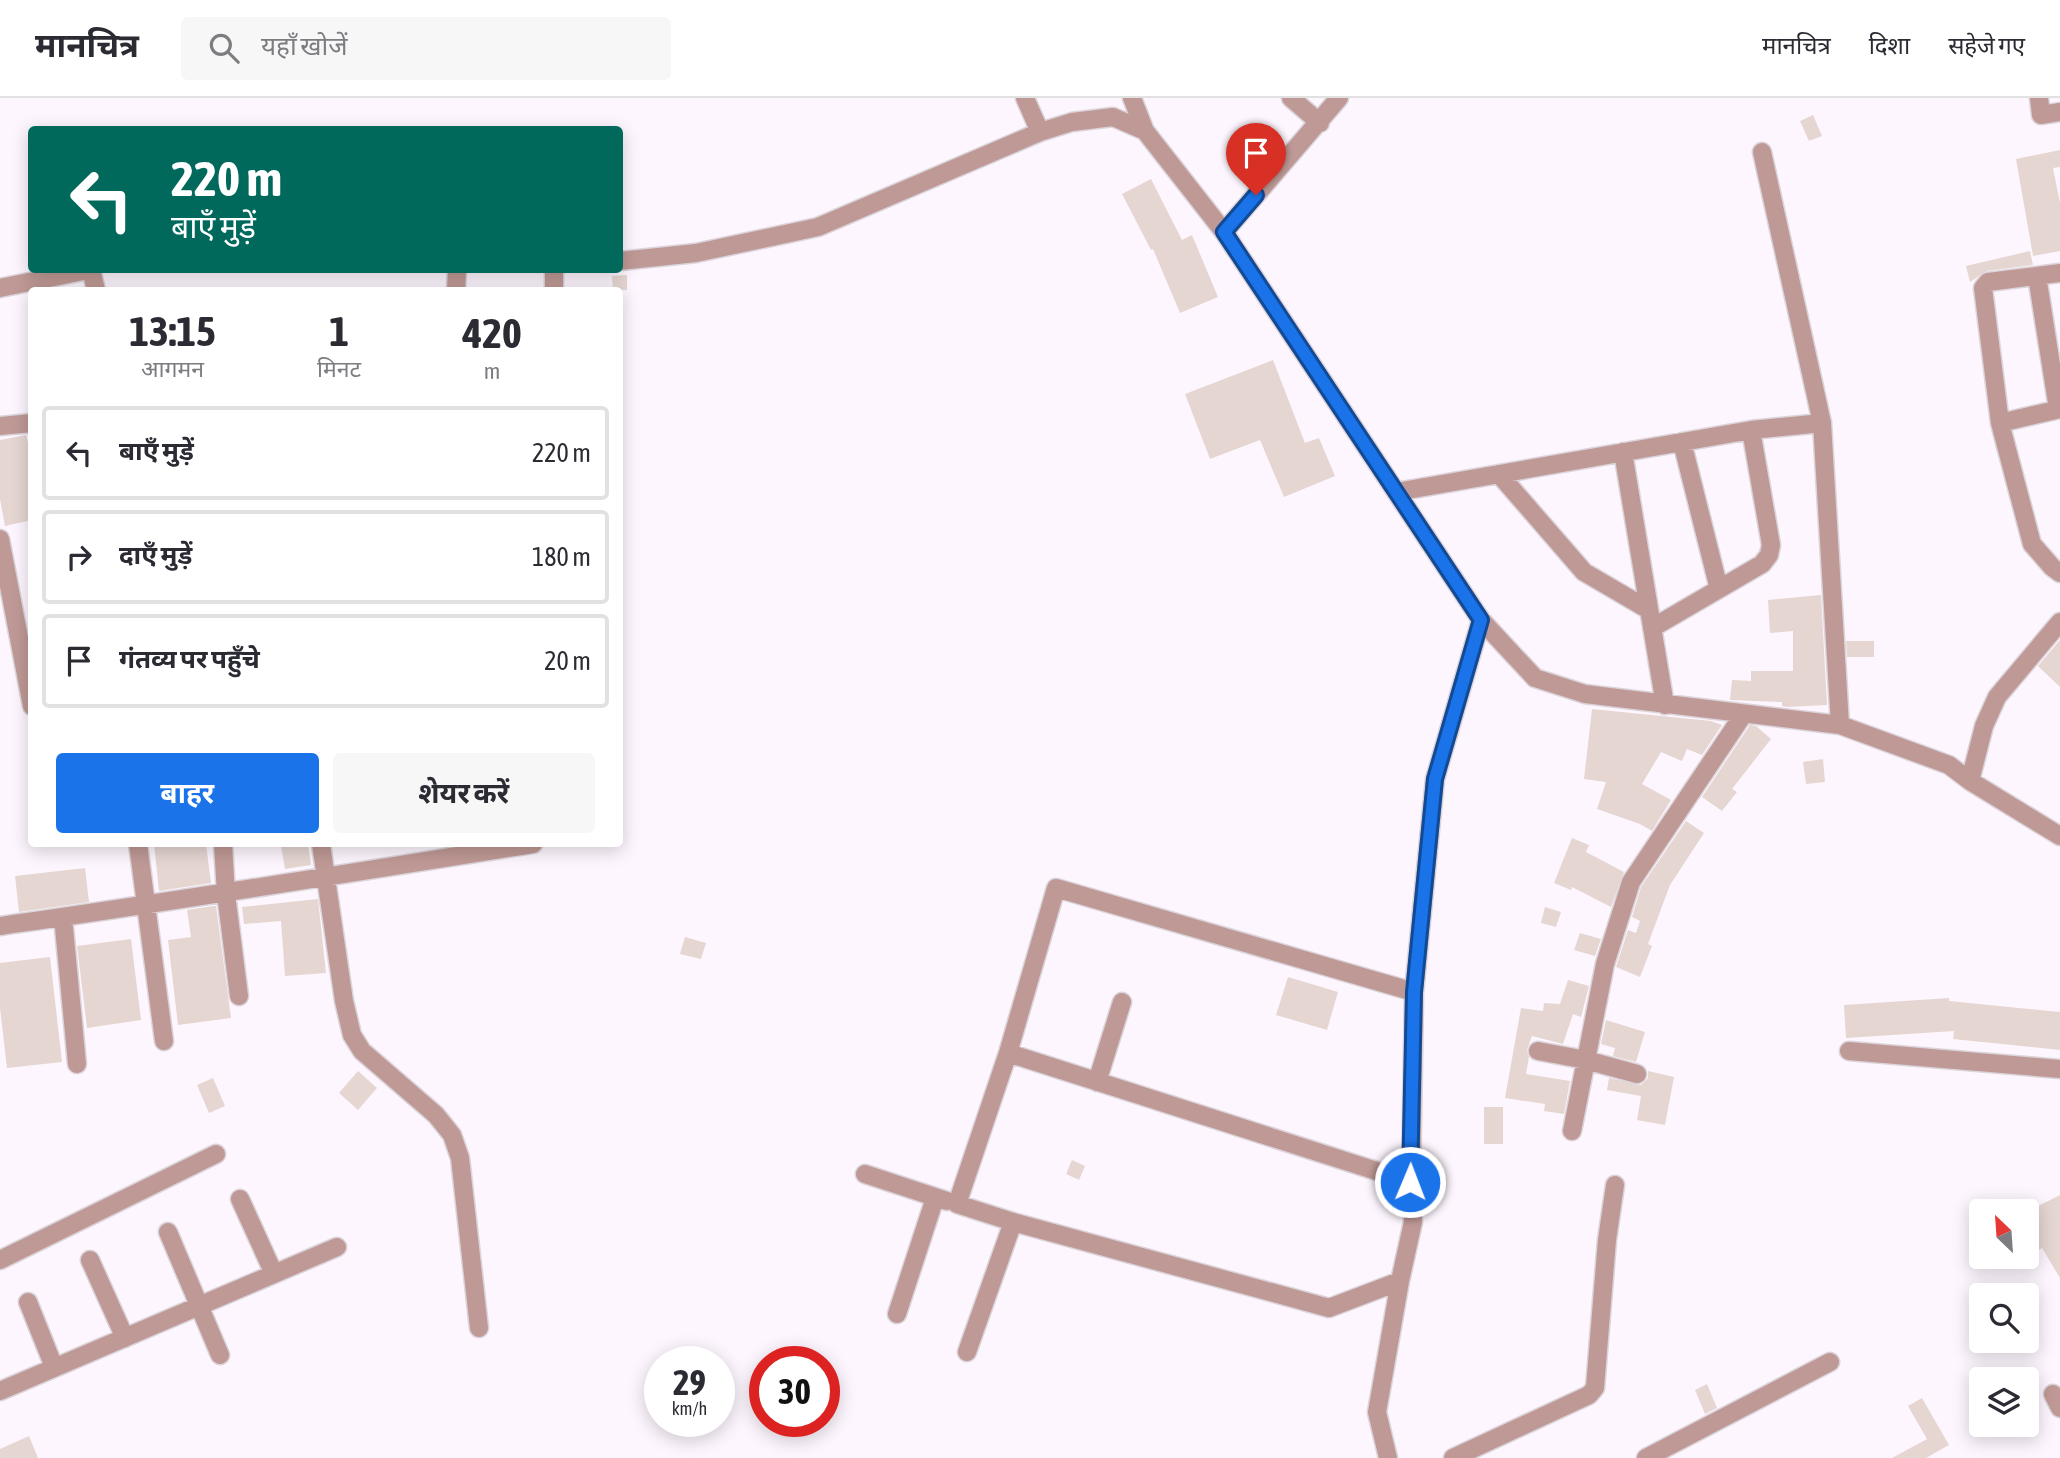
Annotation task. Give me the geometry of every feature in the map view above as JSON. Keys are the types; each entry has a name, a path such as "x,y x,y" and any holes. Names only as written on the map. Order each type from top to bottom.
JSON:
{"street":[{"path":"1026,98 1040,132"},
{"path":"1132,98 1145,131 1224,232 1481,620 1535,678 1586,694 1840,725 1949,765 1970,781 2060,836"},
{"path":"1291,98 1320,123"},
{"path":"1224,232 1339,98"},
{"path":"2039,98 2042,115 2060,112"},
{"path":"623,261 696,253 818,227 1040,132 1072,122 1113,117 1145,131"},
{"path":"1762,152 1822,422 1840,725"},
{"path":"0,288 46,284 81,273"},
{"path":"2060,273 1988,282 1983,288 2000,423 2032,544 2060,573"},
{"path":"2000,423 2059,409 2037,276"},
{"path":"0,426 28,422"},
{"path":"1396,492 1751,430 1822,422"},
{"path":"1651,619 1719,589 1762,564 1769,555 1771,545 1751,430"},
{"path":"1682,442 1719,589"},
{"path":"1623,452 1665,705"},
{"path":"1499,474 1584,572 1651,619"},
{"path":"0,539 28,685"},
{"path":"1388,1458 1377,1412 1399,1280 1413,1222 1410,1182 1414,992 1435,779 1481,620"},
{"path":"1970,781 1984,726 1997,697 2060,622"},
{"path":"1572,1131 1605,964 1631,882 1743,715"},
{"path":"138,847 164,1041"},
{"path":"223,847 226,894 239,996"},
{"path":"321,847 344,1001 352,1035 362,1051 436,1115 452,1135 460,1158 480,1328"},
{"path":"0,926 146,903 226,894 514,847"},
{"path":"957,1203 1008,1053 1056,888 1414,992"},
{"path":"63,917 77,1064"},
{"path":"1097,1082 1122,1002"},
{"path":"1538,1051 1637,1074"},
{"path":"1849,1051 2060,1069"},
{"path":"1008,1053 1410,1182"},
{"path":"0,1260 216,1154"},
{"path":"865,1174 1013,1222 1329,1308 1399,1280"},
{"path":"1453,1458 1589,1395 1595,1388 1607,1240 1615,1185"},
{"path":"897,1314 935,1198"},
{"path":"240,1199 274,1274"},
{"path":"967,1352 1013,1222"},
{"path":"168,1232 220,1355"},
{"path":"0,1391 337,1247"},
{"path":"90,1261 125,1338"},
{"path":"28,1302 54,1367"},
{"path":"1646,1458 1830,1362"}],"building":[{"path":"1813,115 1822,136 1809,141 1800,121"},
{"path":"2060,150 2060,167 2053,168 2060,203 2060,251 2033,256 2016,159"},
{"path":"1151,179 1182,240 1192,235 1218,297 1180,313 1153,249 1151,250 1122,194"},
{"path":"2030,251 2033,265 1987,271 1970,282 1966,266"},
{"path":"627,275 627,290 623,290 623,287 613,287 612,276"},
{"path":"1273,360 1305,443 1319,438 1335,476 1284,497 1260,440 1210,459 1185,394"},
{"path":"26,435 28,443 28,521 5,526 0,499 0,440"},
{"path":"1821,595 1827,705 1787,707 1782,706 1782,702 1730,700 1732,680 1751,681 1751,671 1793,671 1793,631 1770,633 1768,600"},
{"path":"2060,640 2060,687 2038,666"},
{"path":"1846,641 1874,641 1874,657 1847,657"},
{"path":"1592,709 1711,721 1722,725 1702,755 1687,749 1682,761 1661,752 1642,784 1671,800 1652,831 1597,809 1606,782 1584,779"},
{"path":"1750,725 1756,726 1771,739 1732,789 1737,792 1722,811 1702,797"},
{"path":"1823,759 1825,782 1806,784 1803,762"},
{"path":"1686,821 1704,833 1670,885 1648,944 1652,946 1640,977 1616,967 1628,930 1636,933 1640,921 1632,917 1641,887"},
{"path":"1572,838 1589,845 1586,852 1624,872 1611,907 1572,887 1571,890 1554,883"},
{"path":"154,847 206,847 211,883 159,891"},
{"path":"281,847 308,847 311,865 285,869"},
{"path":"85,868 89,902 19,912 15,876"},
{"path":"318,899 326,973 285,976 281,921 244,924 242,907"},
{"path":"216,906 231,1018 178,1025 168,940 191,937 187,910"},
{"path":"1545,907 1561,912 1556,927 1541,923"},
{"path":"1580,933 1601,939 1595,956 1574,950"},
{"path":"685,937 706,943 701,959 680,954"},
{"path":"131,939 141,1020 87,1028 77,946"},
{"path":"50,957 62,1062 7,1068 0,1008 0,963"},
{"path":"1288,977 1338,992 1327,1030 1276,1015"},
{"path":"1568,980 1589,986 1581,1017 1573,1014 1563,1044 1532,1036 1527,1050 1529,1057 1526,1074 1570,1081 1564,1114 1544,1111 1545,1104 1505,1098 1521,1008 1543,1011 1544,1003 1560,1004"},
{"path":"1949,998 1949,1001 2060,1012 2060,1050 1953,1039 1954,1031 1846,1038 1844,1005"},
{"path":"1606,1020 1645,1032 1636,1062 1613,1056 1615,1048 1601,1044"},
{"path":"358,1071 377,1088 358,1110 339,1093"},
{"path":"1648,1071 1674,1077 1665,1125 1637,1120 1641,1096 1607,1090 1609,1078 1641,1085 1648,1078"},
{"path":"213,1078 225,1106 209,1113 197,1085"},
{"path":"1484,1107 1503,1107 1503,1144 1484,1144"},
{"path":"1072,1160 1085,1166 1079,1180 1066,1174"},
{"path":"2060,1195 2060,1278 2042,1248 2039,1250 2039,1206"},
{"path":"1707,1384 1717,1408 1705,1414 1695,1390"},
{"path":"1922,1398 1949,1445 1926,1458 1892,1458 1927,1439 1908,1406"},
{"path":"29,1436 38,1458 0,1458 0,1449"}],"route":[{"path":"1256,195 1224,232 1481,620 1435,779 1414,992 1410,1182"}]}
